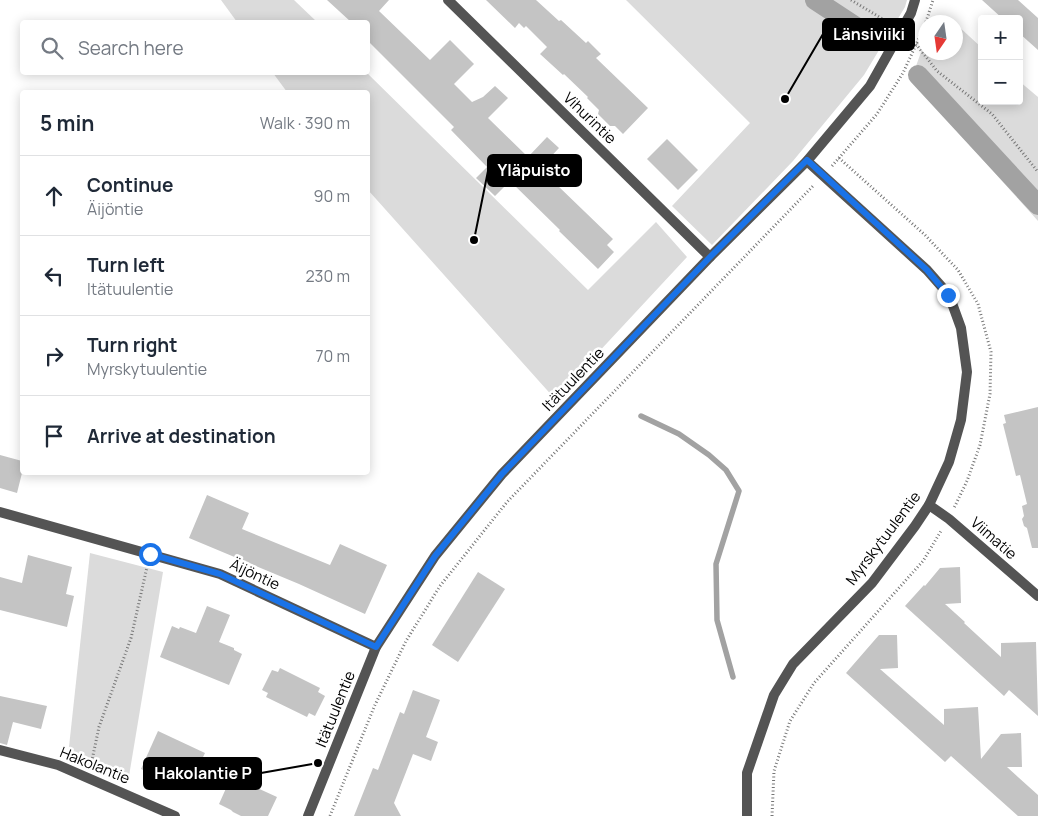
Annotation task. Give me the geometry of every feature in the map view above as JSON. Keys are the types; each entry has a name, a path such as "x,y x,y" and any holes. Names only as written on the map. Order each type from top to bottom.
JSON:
{"street":[{"name":"Vihurintie","path":"448,0 710,257"},
{"name":"Itätuulentie","path":"308,816 376,647 435,556 502,474 710,257 807,160 870,86 911,13 915,0"},
{"name":"Myrskytuulentie","path":"747,816 747,774 774,695 792,664 872,583 929,505 949,462 962,420 967,372 961,328 948,295 927,270 822,176 807,160"},
{"name":"Viimatie","path":"929,505 949,519 1038,596"},
{"name":"Äijöntie","path":"0,512 220,574 376,647"},
{"name":"Hakolantie","path":"0,750 58,765 176,816"}],"path":[{"path":"851,0 902,30"},
{"path":"928,15 933,0"},
{"path":"330,816 374,707 406,641 440,586 507,502 839,158 877,114 903,73 918,40"},
{"path":"916,44 937,71 992,114 1038,172"},
{"path":"772,816 774,771 790,721 814,683 923,561 949,519 967,481 980,444 990,394 991,352 978,304 958,270 924,235 839,158"},
{"path":"89,778 99,727 131,638 150,554"}],"shaded area":[{"path":"221,0 294,0 315,20 236,20"},
{"path":"626,0 907,0 905,7 864,75 793,161 712,245 672,206 750,123"},
{"path":"963,30 978,44 978,105 1023,105 1023,84 1038,97 1038,221 911,80 918,60 963,60"},
{"path":"274,75 369,75 588,290 656,222 687,257 555,399 370,192 370,90 286,90"},
{"path":"90,553 163,572 128,782 68,756"}],"building":[{"path":"327,0 389,0 379,11 430,60 450,40 474,64 454,84 472,102 483,97 495,86 508,98 488,118 528,157 547,137 559,148 542,166 557,182 556,184 613,239 607,245 614,252 598,269 510,181 495,196 476,178 487,167 451,130 454,127 370,43 370,20 349,20"},
{"path":"486,0 536,0 586,43 588,41 601,54 596,58 648,108 623,134 615,126 610,126 598,114 599,110 588,97 540,54 547,47 526,26 524,28 519,23 515,28"},
{"path":"982,0 1018,0 1038,18 1038,50 1023,37 1023,15 999,15"},
{"path":"667,139 698,170 678,190 647,159"},
{"path":"1038,407 1038,548 1032,548 1027,528 1024,526 1022,519 1024,516 1022,506 1027,504 1020,475 1016,476 1003,424 1006,423 1004,415"},
{"path":"0,455 20,460 22,475 17,493 0,488"},
{"path":"207,495 249,513 242,529 330,565 340,544 387,565 365,614 189,538"},
{"path":"28,555 72,567 66,594 74,596 67,627 0,610 0,577 22,583"},
{"path":"960,567 961,603 945,604 964,623 1001,657 1001,643 1036,642 1038,716 1009,690 1004,696 905,606 940,568"},
{"path":"478,572 505,589 458,662 432,645"},
{"path":"207,606 230,615 219,642 234,648 234,650 242,654 229,685 160,657 172,626 196,633"},
{"path":"879,635 897,635 898,668 880,669 944,725 944,709 978,707 981,759 1001,734 1021,733 1022,767 1007,767 1038,795 1038,816 1018,816 951,756 945,762 846,673"},
{"path":"280,668 320,688 318,692 325,696 315,716 309,713 307,717 266,697 268,693 262,690 272,670 278,672"},
{"path":"413,690 440,700 426,737 438,742 431,761 413,754 394,803 401,816 354,816 373,768 378,770 400,712 404,714"},
{"path":"0,696 47,706 41,729 13,722 7,745 0,743"},
{"path":"158,731 205,753 187,790 141,769"},
{"path":"236,766 242,781 277,797 268,816 241,816 219,804"}],"waterway":[{"path":"815,0 870,36"},
{"path":"918,75 1038,205"},
{"path":"641,416 679,434 709,455 726,470 739,491 716,564 717,620 733,677"}],"place":[{"name":"Länsiviiki","path":"785,99"},
{"name":"Yläpuisto","path":"474,240"},
{"name":"Hakolantie P","path":"318,763"}],"route":[{"path":"150,554 220,574 376,647 435,556 502,474 710,257 807,160 822,176 927,270 948,295"}]}
